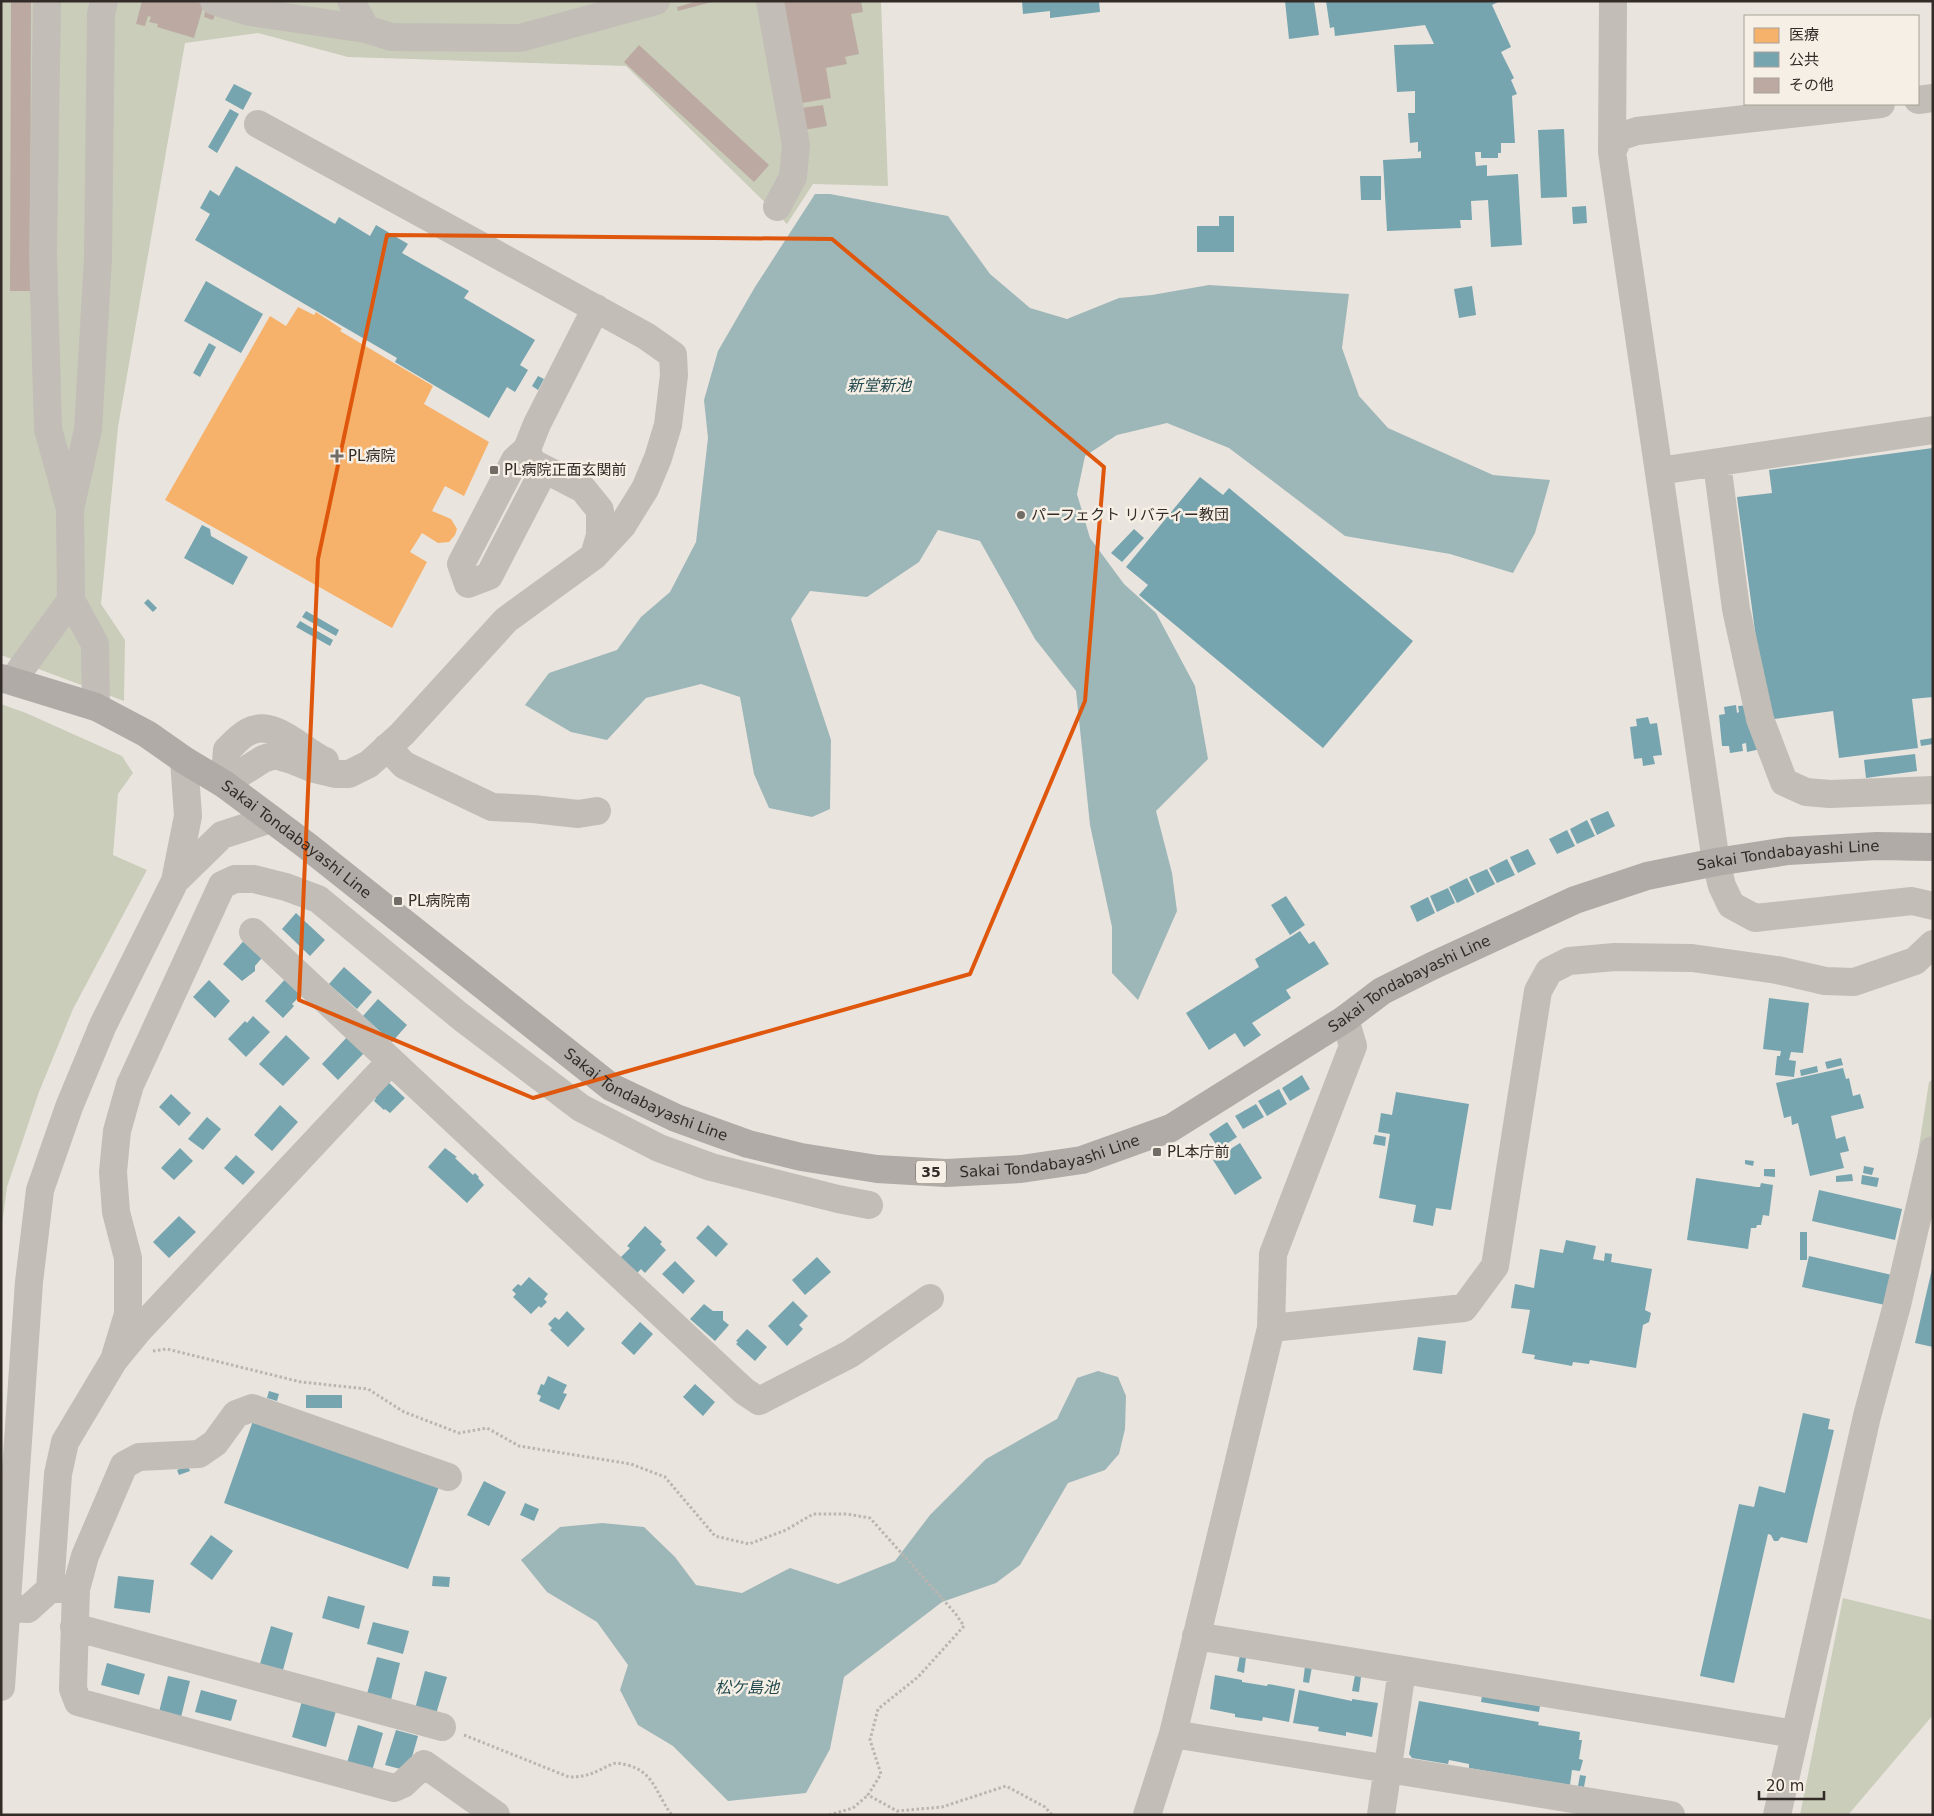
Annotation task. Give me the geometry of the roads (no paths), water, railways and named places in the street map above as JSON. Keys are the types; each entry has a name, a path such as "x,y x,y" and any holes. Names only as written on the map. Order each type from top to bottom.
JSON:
{"main road":[{"name":"Sakai Tondabayashi Line","path":"7,679 96,707 146,734 224,784 306,845 611,1087 676,1118 748,1144 801,1157 877,1169 946,1173 1021,1169 1082,1160 1171,1128 1346,1019 1382,991 1575,900 1647,876 1716,862 1798,851 1877,846 1933,847"}],"lane":[{"path":"47,1 43,255 48,429 70,509"},
{"path":"96,707 95,644 71,600 70,509 88,430 98,258 101,14 104,1"},
{"path":"214,1 250,12 366,29 391,37 520,38 656,1"},
{"path":"351,1 366,29"},
{"path":"770,1 796,145 793,177 777,207"},
{"path":"1613,1 1612,152 1716,862 1722,886 1731,906 1755,918 1912,902 1933,906"},
{"path":"1919,100 1933,98"},
{"path":"1612,152 1619,137 1637,131 1872,105"},
{"path":"224,784 263,759 275,755 314,769 335,774 349,774 369,764 402,734 506,620 594,556 622,526 645,489 658,458 668,425 674,375 673,356 646,336 258,124"},
{"path":"544,470 489,576 468,584 461,564 516,460 527,449 536,424 596,308"},
{"path":"1659,471 1933,430"},
{"path":"527,449 530,462 583,489 600,510 600,535 594,556"},
{"path":"1717,463 1736,609 1760,719 1784,782 1806,792 1830,794 1933,790"},
{"path":"7,679 71,600"},
{"path":"387,747 404,765 492,807 578,814 597,811"},
{"path":"1,1686 29,1282 40,1190 69,1106 103,1025 174,881 188,816 184,760"},
{"path":"174,881 222,835 271,819"},
{"path":"114,1360 128,1314 128,1258 116,1212 113,1172 117,1131 130,1085 222,885 235,879 254,879 318,899 461,1017 581,1108 659,1148 711,1167 869,1205"},
{"path":"253,932 730,1377 759,1401 850,1354 930,1298"},
{"path":"1270,1328 1464,1308 1495,1266 1538,991 1550,970 1569,962 1615,957 1692,958 1777,970 1825,982 1854,982 1915,961 1933,944"},
{"path":"1147,1815 1173,1734 1270,1328 1273,1254 1353,1046 1346,1019"},
{"path":"391,1061 137,1332 114,1360 65,1442 58,1474 63,1589 74,1627 72,1689 78,1702 394,1788 403,1784 424,1764 496,1815"},
{"path":"1777,1815 1867,1416 1897,1305 1933,1150"},
{"path":"7,1608 28,1608 63,1589 84,1556 124,1465 139,1457 199,1454 214,1444 236,1414 252,1408 448,1477"},
{"path":"74,1627 442,1727"},
{"path":"1196,1636 1795,1734"},
{"path":"1381,1815 1402,1670"},
{"path":"1173,1734 1388,1769 1585,1808 1671,1815"}],"water":[{"name":"新堂新池","path":"815,194 830,194 948,216 990,274 1030,308 1067,319 1119,298 1152,295 1209,285 1349,294 1342,348 1359,396 1388,428 1493,475 1550,480 1535,533 1513,573 1450,554 1345,536 1229,448 1167,423 1117,435 1085,456 1077,494 1090,538 1124,584 1156,613 1195,686 1208,759 1156,811 1172,873 1177,911 1138,1000 1112,973 1112,927 1090,825 1076,691 1035,639 980,541 938,530 919,562 867,597 810,591 791,619 831,740 830,809 812,817 769,808 754,774 740,697 701,684 646,698 607,740 571,732 525,705 549,673 617,650 641,617 670,592 696,542 708,438 704,400 718,351 755,287"},
{"name":"松ケ島池","path":"1098,1371 1118,1377 1126,1396 1125,1429 1119,1454 1105,1470 1068,1483 1020,1565 996,1583 942,1602 844,1677 830,1749 806,1793 728,1801 673,1746 638,1725 620,1690 628,1665 597,1622 547,1592 521,1560 560,1527 602,1523 644,1527 675,1557 696,1585 742,1593 790,1568 838,1584 895,1561 930,1515 986,1459 1057,1419 1077,1378"}],"place":[{"name":"PL病院","path":"337,456"},
{"name":"PL病院正面玄関前","path":"494,470"},
{"name":"パーフェクト リバティー教団","path":"1021,515"},
{"name":"PL病院南","path":"398,901"},
{"name":"PL本庁前","path":"1157,1152"}]}
